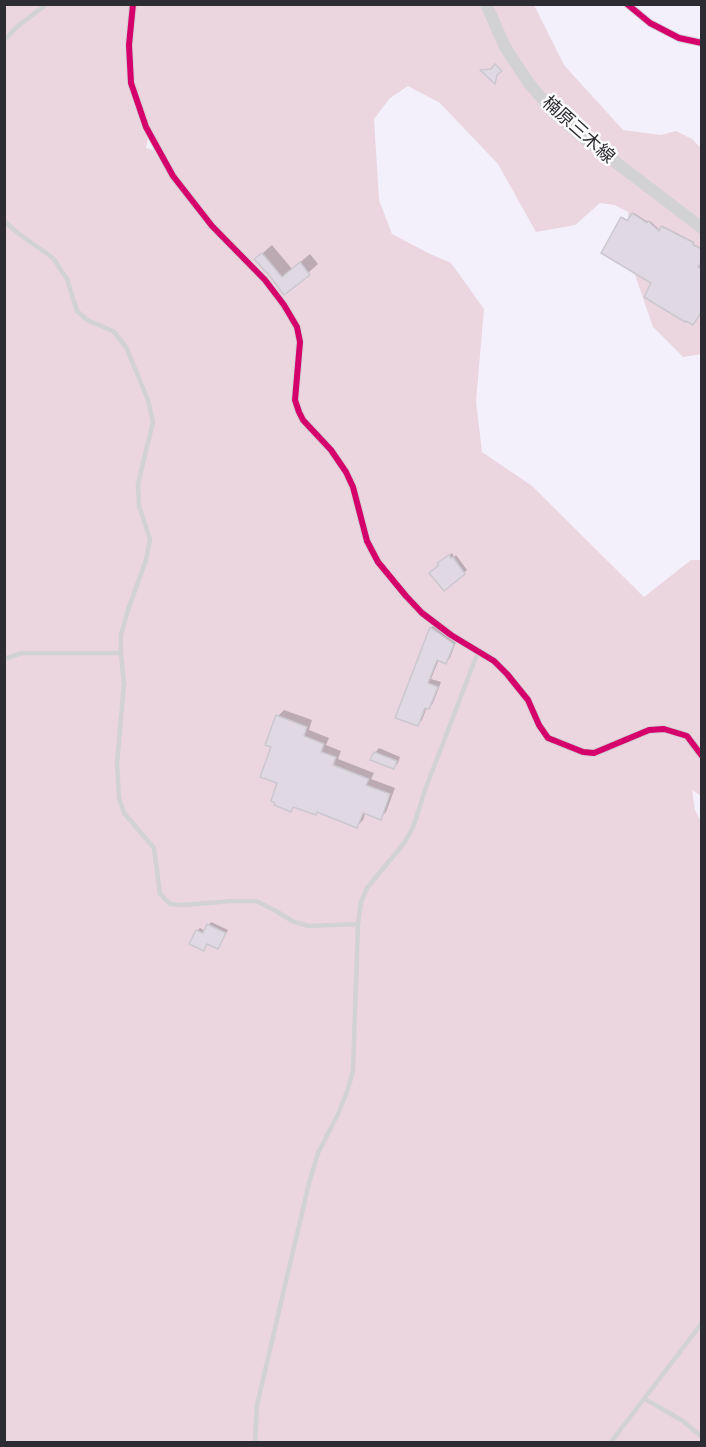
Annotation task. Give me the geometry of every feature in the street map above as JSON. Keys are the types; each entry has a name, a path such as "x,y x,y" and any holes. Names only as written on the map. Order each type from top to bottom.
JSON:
{"main road":[{"name":"楠原三木線","path":"486,4 505,47 528,82 554,113 702,228"}],"street":[{"path":"133,4 129,45 131,83 146,127 173,176 212,226 265,280 297,327 300,342 295,400 297,406 303,420 331,450 346,472 353,487 367,541 378,562 422,613 451,635 494,661 507,674 528,700 539,725 548,738 583,752 594,753 649,730 664,729 687,736 702,756"},
{"path":"627,4 651,23 679,38 702,43"}],"lane":[{"path":"4,40 19,24 46,4"},
{"path":"4,220 19,234 53,258 67,279 77,311 87,320 113,331 126,347 148,400 153,422 138,484 139,506 150,539 146,560 121,635 124,684 117,764 119,798 124,813 154,848 160,894 170,904 256,902 294,922 309,926 358,924"},
{"path":"255,1443 257,1405 309,1183 318,1153 347,1092 352,1071 358,924 361,902 367,888 405,842 414,825 479,651"},
{"path":"4,659 22,653 121,653"},
{"path":"611,1443 702,1323"},
{"path":"645,1399 683,1421 702,1437"}],"shaded area":[{"path":"5,5 534,5 564,65 623,130 661,135 676,131 692,139 701,148 701,354 683,357 653,327 634,272 628,212 615,205 600,203 575,225 536,232 498,164 440,103 408,86 390,98 374,119 379,200 392,234 451,263 484,309 476,401 482,452 532,486 644,597 691,560 701,560 701,796 692,790 695,810 702,824 701,1442 5,1442","holes":["149,132 164,154 146,148"]}],"building":[{"path":"495,64 502,71 497,75 495,84 480,70 491,69"},
{"path":"632,213 647,223 648,221 659,231 661,226 702,249 702,261 698,267 702,269 702,311 693,325 644,297 651,283 601,253 621,217 627,221"},
{"path":"262,253 282,277 300,262 310,275 284,295 254,259"},
{"path":"449,555 465,574 444,591 429,573 439,565 437,563"},
{"path":"430,627 454,644 446,664 437,660 428,683 438,687 429,709 425,708 418,726 395,718"},
{"path":"276,715 307,727 304,736 324,744 321,752 336,757 333,765 369,779 366,785 390,794 381,820 363,813 357,828 317,812 316,815 293,807 291,812 274,805 275,803 271,801 277,783 260,777 271,747 265,745"},
{"path":"374,752 397,761 394,769 370,760"},
{"path":"207,924 226,933 218,949 207,944 204,951 189,944 196,930 203,933"}],"cycle path":[{"path":"133,4 129,45 131,83 146,127 173,176 212,226 265,280 297,327 300,342 295,400 299,412 346,472 353,487 367,541 378,562 422,613 451,635 494,661 507,674 528,700 539,725 548,738 583,752 594,753 649,730 664,729 687,736 702,756"},
{"path":"627,4 650,23 679,38 702,43"}]}
